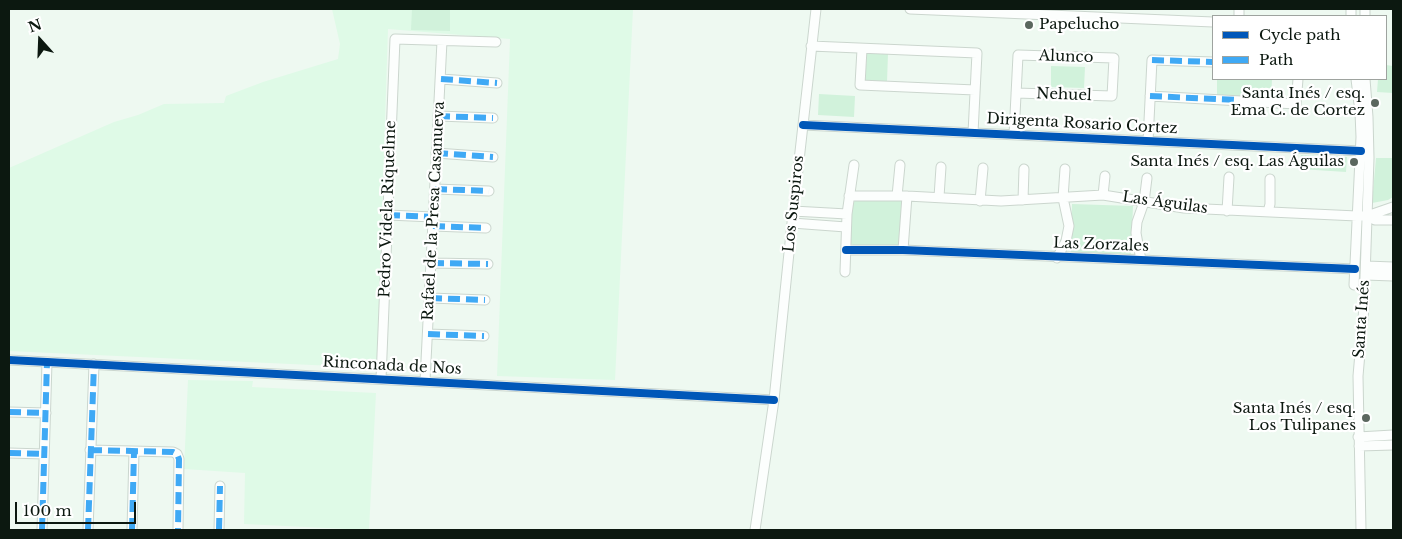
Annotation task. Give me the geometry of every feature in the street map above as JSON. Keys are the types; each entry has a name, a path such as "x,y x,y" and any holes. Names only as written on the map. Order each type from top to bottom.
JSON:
{"street":[{"name":"Los Suspiros","path":"755,530 774,400 816,9"},
{"path":"910,9 1212,22"},
{"name":"Pedro Videla Riquelme","path":"380,379 395,39 442,41"},
{"path":"442,41 496,42"},
{"name":"Rafael de la Presa Casanueva","path":"425,381 442,41"},
{"path":"812,46 977,53 974,133"},
{"path":"862,48 860,85 976,90"},
{"name":"Alunco","path":"1016,94 1018,55 1114,58 1112,96"},
{"path":"1148,141 1152,60 1212,62"},
{"path":"441,79 497,83"},
{"path":"1150,96 1296,104 1298,80"},
{"name":"Santa Inés","path":"1354,285 1361,151 1360,112 1356,80"},
{"name":"Santa Inés","path":"1361,530 1358,376 1366,271 1369,151 1365,80"},
{"path":"1014,135 1016,94"},
{"name":"Nehuel","path":"1016,94 1112,96"},
{"path":"438,116 494,118"},
{"name":"Dirigenta Rosario Cortez","path":"803,125 1361,151"},
{"path":"436,153 493,156"},
{"path":"845,272 847,214 854,165"},
{"path":"897,196 900,165"},
{"path":"940,197 941,167"},
{"path":"980,200 983,168"},
{"path":"1023,200 1024,169"},
{"path":"1057,258 1066,241 1069,226 1063,198 1065,169"},
{"name":"Las Águilas","path":"1104,194 1105,176"},
{"name":"Las Águilas","path":"1227,211 1229,177"},
{"path":"1141,260 1136,233 1137,222 1144,202 1147,178"},
{"path":"1268,212 1270,204 1270,179"},
{"path":"435,189 489,192"},
{"name":"Las Águilas","path":"849,196 1023,200 1104,194 1184,208 1367,216"},
{"path":"903,250 908,196"},
{"path":"1367,216 1393,207"},
{"path":"793,211 847,214"},
{"path":"388,215 486,228"},
{"path":"1367,216 1375,220 1393,220"},
{"path":"792,223 846,227"},
{"name":"Las Zorzales","path":"846,250 903,250 1057,258 1355,269"},
{"path":"432,263 488,264"},
{"path":"1366,271 1393,267"},
{"path":"1366,271 1393,276"},
{"path":"430,298 486,300"},
{"path":"428,334 484,336"},
{"name":"Rinconada de Nos","path":"9,360 774,400"},
{"path":"42,530 47,362"},
{"path":"88,530 94,364"},
{"path":"9,412 46,413"},
{"path":"1358,442 1393,435"},
{"path":"1358,442 1393,445"},
{"path":"90,450 173,452 177,454 179,459 178,530"},
{"path":"132,530 134,452"},
{"path":"9,453 44,454"},
{"path":"219,530 220,486"}],"shaded area":[{"path":"332,9 633,9 615,380 497,376 510,39 388,29 377,368 9,351 9,168 114,122 138,115 164,104 224,103 226,96 263,82 338,59 340,44"},
{"path":"412,9 450,9 450,31 411,30"},
{"path":"867,53 888,54 887,82 865,81"},
{"path":"1387,65 1393,66 1393,93 1377,92 1378,80 1387,80"},
{"path":"1051,66 1085,67 1084,88 1051,87"},
{"path":"1217,80 1272,80 1271,100 1217,98"},
{"path":"819,94 855,96 854,117 818,115"},
{"path":"1301,155 1347,157 1346,172 1300,169"},
{"path":"1376,158 1393,158 1393,197 1388,200 1372,203"},
{"path":"903,200 900,246 853,245 850,243 848,238 852,203 855,201"},
{"path":"1072,204 1133,206 1131,254 1071,252"},
{"path":"188,380 253,381 252,387 376,393 369,530 244,524 245,473 184,469"}],"marked path":[{"path":"1152,60 1212,62"},
{"path":"441,79 497,83"},
{"path":"1150,96 1237,100"},
{"path":"438,116 493,118"},
{"path":"436,153 493,157"},
{"path":"435,189 489,191"},
{"path":"388,215 433,217"},
{"path":"433,226 486,228"},
{"path":"432,263 488,264"},
{"path":"430,298 485,300"},
{"path":"428,334 484,336"},
{"path":"42,530 47,362"},
{"path":"88,530 94,364"},
{"path":"9,412 46,413"},
{"path":"90,450 173,452 177,454 179,459 178,530"},
{"path":"132,530 134,452"},
{"path":"9,453 44,454"},
{"path":"219,530 220,486"}],"cycle path":[{"path":"803,125 1361,151"},
{"path":"846,250 903,250 1355,269"},
{"path":"9,360 774,400"}],"place":[{"name":"Papelucho","path":"1029,25"},
{"name":"Santa Inés / esq. Ema C. de Cortez","path":"1375,103"},
{"name":"Santa Inés / esq. Las Águilas","path":"1354,162"},
{"name":"Santa Inés / esq. Los Tulipanes","path":"1366,418"}]}
